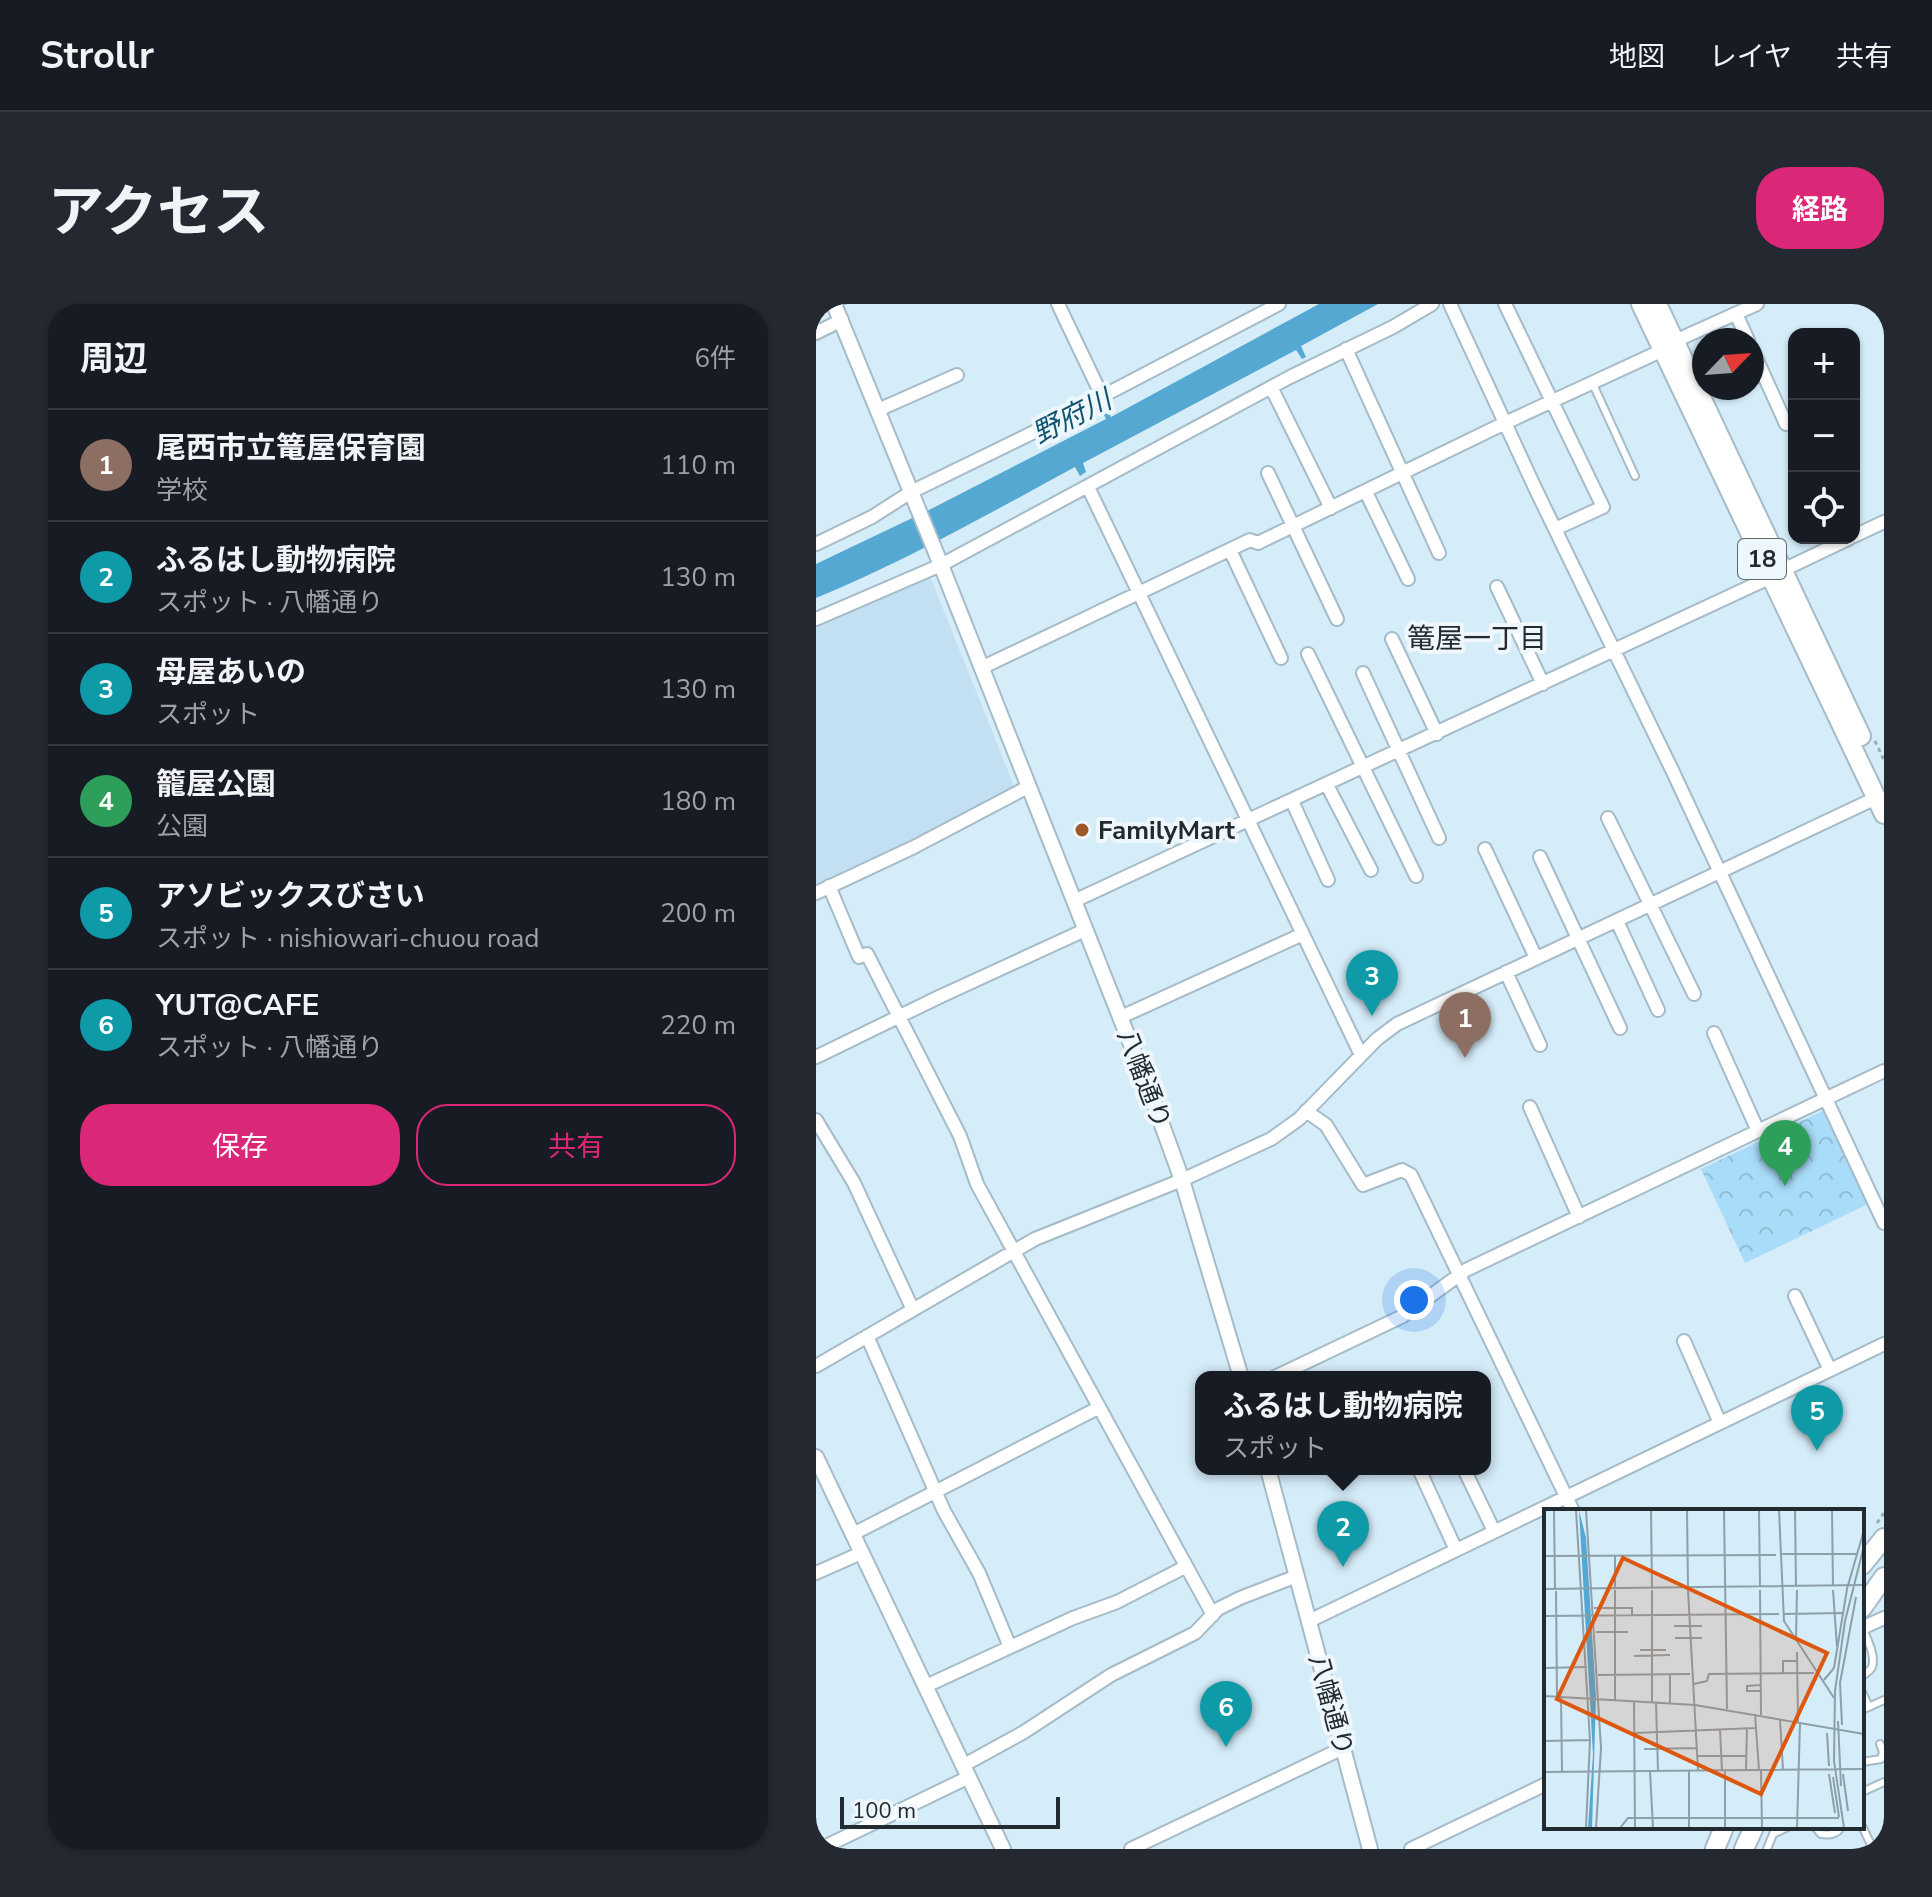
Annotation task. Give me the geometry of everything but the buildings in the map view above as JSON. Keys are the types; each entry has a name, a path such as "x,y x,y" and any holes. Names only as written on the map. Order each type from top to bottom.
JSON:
{"main road":[{"name":"18","path":"1641,304 1669,345"},
{"name":"18","path":"1657,304 1669,345 1881,799"},
{"path":"1864,1563 1884,1538"},
{"path":"1864,1605 1884,1577"},
{"path":"1715,1849 1723,1829"},
{"path":"1744,1849 1753,1829"}],"street":[{"name":"八幡通り","path":"834,304 1121,1017 1182,1180 1239,1371"},
{"path":"1073,304 1059,307 1102,396"},
{"path":"816,544 872,517 911,492 1279,304"},
{"path":"816,619 941,565 1432,304"},
{"path":"1450,304 1884,1223"},
{"path":"1505,304 1603,507 1555,529"},
{"path":"981,668 1250,540 1258,543 1757,304"},
{"path":"1736,314 1742,328"},
{"path":"816,333 842,320"},
{"path":"1346,349 1439,553"},
{"path":"878,410 957,375"},
{"path":"1764,375 1786,424"},
{"path":"1271,387 1331,508"},
{"path":"1268,473 1337,619"},
{"path":"1088,487 1361,1055"},
{"path":"1366,492 1408,579"},
{"path":"1860,533 1884,522"},
{"path":"1074,901 1437,734 1838,544"},
{"path":"1230,550 1281,658"},
{"path":"1497,587 1543,684"},
{"path":"1392,639 1437,734"},
{"path":"1308,654 1416,876"},
{"path":"1363,673 1439,838"},
{"path":"1327,785 1371,870"},
{"path":"816,893 914,847 1028,787"},
{"path":"816,1366 1035,1239 1182,1180 1271,1139 1306,1111 1377,1039 1397,1024 1881,799"},
{"path":"1292,801 1328,880"},
{"path":"1608,818 1694,994"},
{"path":"1485,849 1536,958"},
{"path":"1540,857 1620,1028"},
{"path":"829,886 859,957 867,954 960,1136 977,1184 1213,1615"},
{"path":"1617,921 1658,1010"},
{"path":"816,1057 1085,930"},
{"path":"1121,1017 1303,934"},
{"path":"1506,972 1540,1045"},
{"path":"1714,1033 1758,1131"},
{"path":"1288,1371 1403,1316 1459,1275 1884,1071"},
{"path":"1530,1107 1579,1217"},
{"path":"1306,1111 1326,1125 1363,1185 1402,1170 1411,1175 1572,1509"},
{"path":"816,1120 854,1183 913,1310"},
{"path":"1795,1296 1830,1370"},
{"path":"867,1336 936,1492 979,1573 1010,1647"},
{"path":"1684,1341 1720,1423"},
{"path":"1309,1621 1884,1344"},
{"path":"853,1534 1098,1408"},
{"path":"816,1457 1003,1849"},
{"name":"八幡通り","path":"1270,1475 1370,1849"},
{"path":"1422,1475 1456,1550"},
{"path":"1467,1475 1494,1531"},
{"path":"816,1573 861,1553"},
{"path":"926,1686 1073,1618 1117,1602 1185,1567"},
{"path":"820,1849 967,1771 1111,1675 1195,1633 1213,1615 1240,1598 1297,1576"},
{"path":"1864,1627 1884,1618"},
{"path":"1131,1849 1343,1748"},
{"path":"1411,1849 1544,1785"}],"lane":[{"path":"1592,382 1635,476"},
{"path":"1864,1632 1872,1665 1871,1670 1864,1675"},
{"path":"1865,1709 1884,1700"},
{"path":"1864,1762 1881,1759 1883,1752 1880,1744"},
{"path":"1864,1789 1884,1782"},
{"path":"1817,1829 1821,1834 1829,1835 1839,1829"},
{"path":"1863,1829 1873,1849"},
{"path":"1767,1849 1774,1830"}],"shaded area":[{"path":"1319,304 1378,304 1301,346 1306,357 1302,359 1296,350 1083,463 1086,472 1080,476 1075,467 915,552 816,598 816,564 1106,419 1100,407 1104,405 1111,417"},
{"path":"929,574 1016,791 816,885 816,623"}],"green space":[{"path":"1825,1110 1868,1204 1745,1263 1701,1169"}],"place":[{"name":"FamilyMart","path":"1082,830"},
{"name":"母屋あいの","path":"1372,1016"},
{"name":"尾西市立篭屋保育園","path":"1465,1058"},
{"name":"籠屋公園","path":"1785,1186"},
{"name":"アソビックスびさい","path":"1817,1451"},
{"name":"ふるはし動物病院","path":"1343,1567"},
{"name":"YUT@CAFE","path":"1226,1747"}],"district":[{"name":"篭屋一丁目","path":"1477,639"}],"water label":[{"name":"野府川","path":"1072,417"}]}
